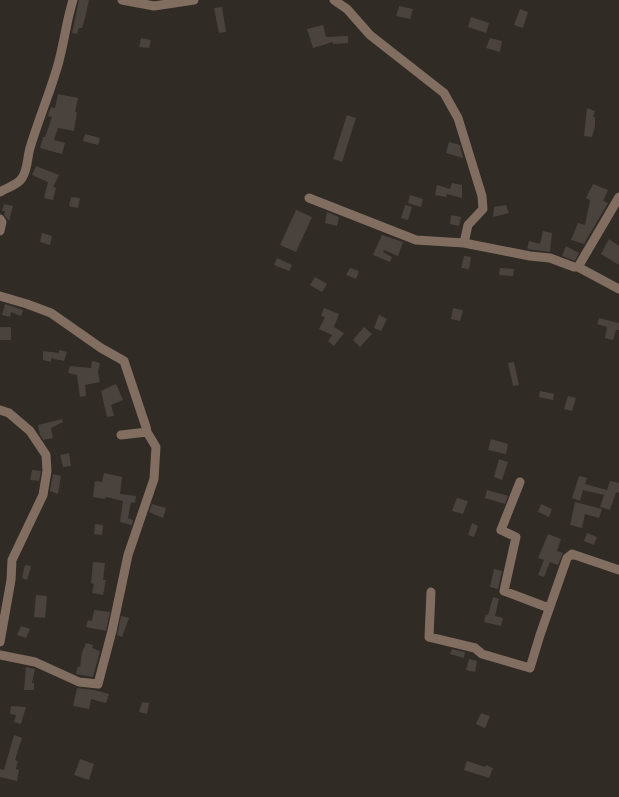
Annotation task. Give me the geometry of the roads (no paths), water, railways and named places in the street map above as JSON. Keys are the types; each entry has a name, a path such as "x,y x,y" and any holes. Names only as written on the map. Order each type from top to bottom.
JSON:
{"street":[{"path":"0,192 7,187 15,185 22,178 26,168 29,150 57,70 73,0"},
{"path":"122,0 154,6 194,0"},
{"path":"334,0 347,9 370,35 444,94 458,118 482,196 483,209 468,225 464,243"},
{"path":"578,267 616,208 619,197"},
{"path":"309,198 416,240 464,243 550,258 574,268 578,267 619,289"},
{"path":"0,219 2,222 0,231"},
{"path":"0,296 51,313 101,348 124,361 147,432 156,447 154,478 128,555 112,631 98,684 79,682 35,662 0,655"},
{"path":"0,410 9,413 30,431 46,455 47,471 43,495 12,560 11,580 0,642"},
{"path":"122,435 147,432"},
{"path":"520,482 501,530 516,537 504,591 549,608"},
{"path":"431,592 429,636 475,648 482,654 530,668 567,558 572,554 619,570"}]}
